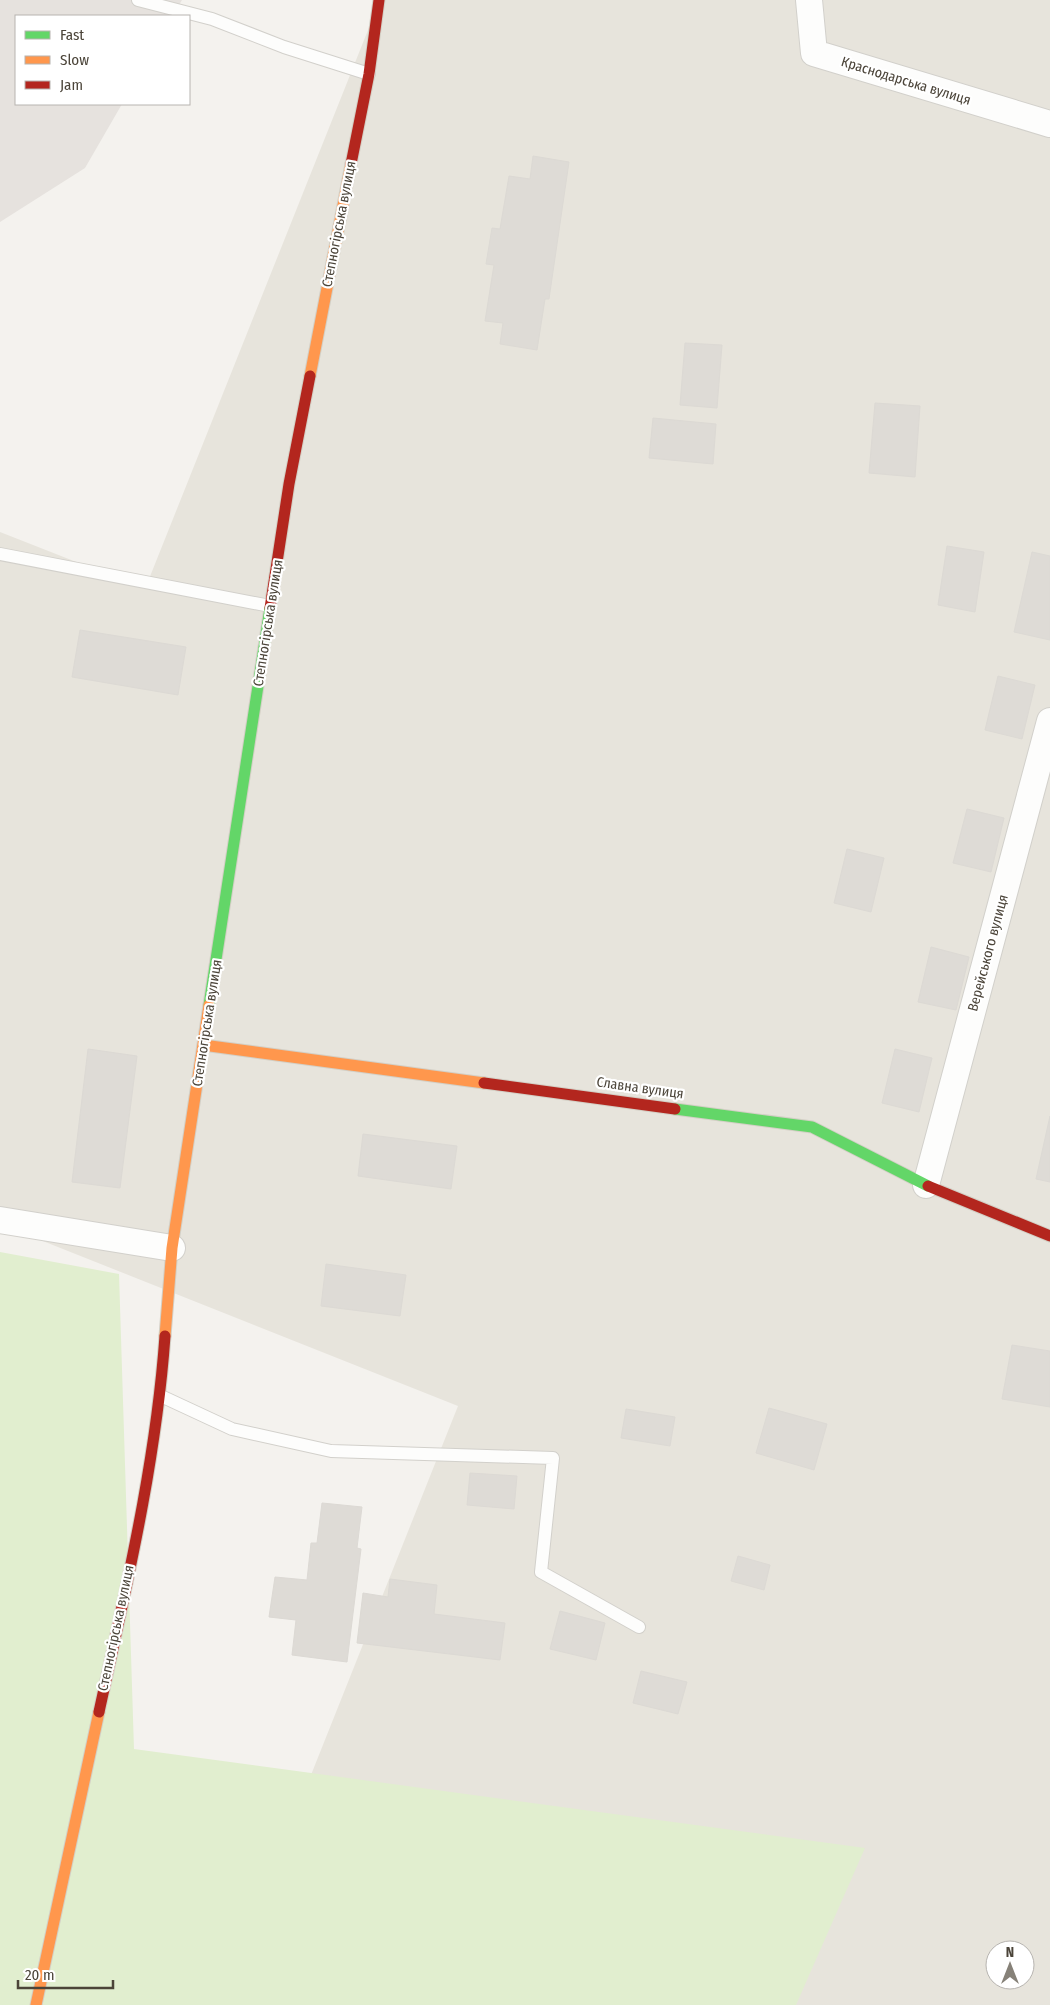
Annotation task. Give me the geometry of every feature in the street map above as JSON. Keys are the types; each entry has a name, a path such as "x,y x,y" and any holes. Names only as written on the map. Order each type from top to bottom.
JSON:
{"street":[{"name":"Степногірська вулиця","path":"36,2005 127,1581 162,1396 172,1248 270,606 289,484 369,74 379,0"},
{"name":"Краснодарська вулиця","path":"809,0 814,53 1050,124"},
{"name":"Верейського вулиця","path":"926,1185 1050,721"},
{"name":"Славна вулиця","path":"204,1045 812,1126 926,1185 1050,1236"},
{"path":"0,1220 172,1248"}],"lane":[{"path":"138,0 212,19 284,46 369,74"},
{"path":"0,554 270,606"},
{"path":"162,1396 232,1428 331,1451 553,1458 541,1572 639,1627"}],"shaded area":[{"path":"0,0 182,0 173,15 15,15 15,105 121,105 85,168 0,222"},
{"path":"380,0 1050,0 1050,2005 488,2005 256,1913 458,1406 0,1224 0,532 145,589"}],"green space":[{"path":"0,1252 119,1274 134,1749 865,1848 796,2005 0,2005"}],"building":[{"path":"533,156 569,162 549,299 545,299 537,350 500,344 503,323 485,321 494,265 486,264 492,228 500,229 509,176 530,179"},
{"path":"685,343 722,345 717,408 680,405"},
{"path":"875,403 920,406 915,477 869,473"},
{"path":"653,418 716,424 713,464 649,458"},
{"path":"947,546 984,552 975,612 938,605"},
{"path":"1032,552 1050,556 1050,640 1014,632"},
{"path":"80,630 186,647 178,695 72,677"},
{"path":"998,676 1035,685 1022,739 985,730"},
{"path":"967,809 1004,818 991,872 953,863"},
{"path":"847,849 884,858 871,912 834,903"},
{"path":"931,947 969,957 956,1010 918,1002"},
{"path":"88,1049 137,1056 120,1188 72,1182"},
{"path":"895,1049 932,1058 919,1112 882,1103"},
{"path":"1050,1116 1050,1182 1036,1179"},
{"path":"363,1134 457,1146 451,1189 358,1176"},
{"path":"326,1264 406,1275 400,1316 321,1306"},
{"path":"1012,1345 1050,1351 1050,1407 1002,1399"},
{"path":"769,1408 827,1424 814,1470 756,1453"},
{"path":"626,1409 675,1417 670,1446 621,1438"},
{"path":"470,1473 517,1476 514,1509 467,1505"},
{"path":"322,1503 362,1507 357,1548 361,1549 347,1662 292,1655 296,1620 269,1617 275,1577 307,1580 311,1543 317,1543"},
{"path":"738,1556 770,1565 764,1590 731,1581"},
{"path":"390,1579 437,1585 434,1614 505,1623 500,1660 357,1643 363,1593 388,1597"},
{"path":"560,1611 605,1623 596,1660 550,1649"},
{"path":"641,1671 687,1682 678,1714 633,1703"}],"traffic: fast":[{"path":"209,1005 270,608"},
{"path":"675,1109 812,1127 928,1186"}],"traffic: slow":[{"path":"310,376 351,164"},
{"path":"165,1336 172,1248 209,1005"},
{"path":"203,1045 484,1083"},
{"path":"36,2005 99,1712"}],"traffic: jam":[{"path":"351,164 369,74 379,0"},
{"path":"270,608 289,484 310,376"},
{"path":"484,1083 675,1109"},
{"path":"928,1186 1050,1236"},
{"path":"99,1712 139,1525 155,1431 165,1336"}]}
